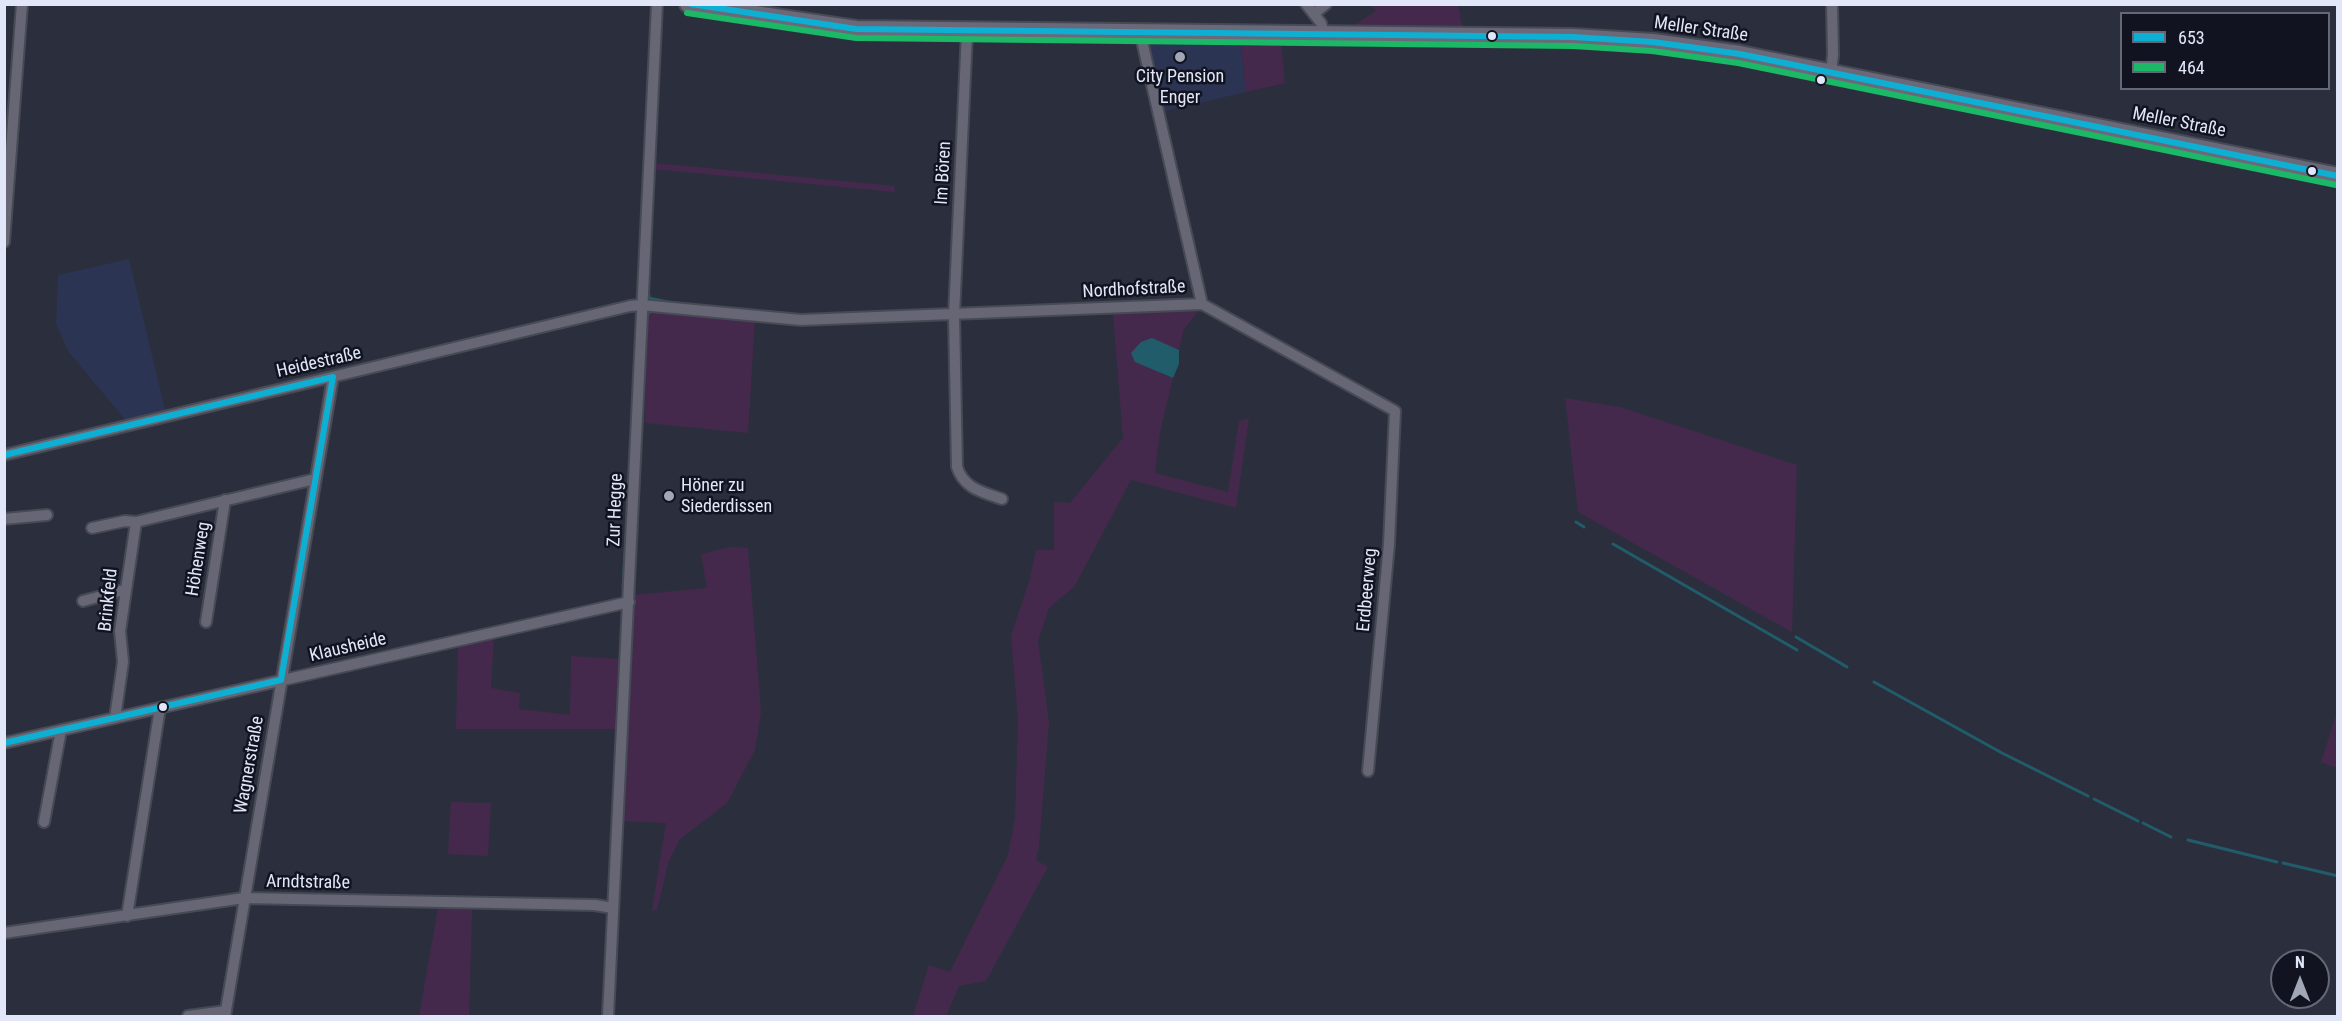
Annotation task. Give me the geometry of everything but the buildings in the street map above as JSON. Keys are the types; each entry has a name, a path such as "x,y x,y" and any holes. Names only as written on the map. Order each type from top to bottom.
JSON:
{"main road":[{"name":"Meller Straße","path":"688,4 856,29 1622,39 1729,53 1831,72 2337,176"}],"street":[{"path":"4,242 22,4"},
{"name":"Zur Hegge","path":"608,1017 657,4"},
{"path":"1306,4 1316,13 1324,34"},
{"path":"1316,13 1326,4"},
{"path":"1831,72 1832,4"},
{"name":"Im Bören","path":"954,315 967,32"},
{"path":"1140,32 1202,304"},
{"name":"Nordhofstraße","path":"641,305 801,320 1202,304 1395,411"},
{"name":"Heidestraße","path":"4,454 641,305"},
{"path":"954,315 957,467 964,482 971,488 1002,499"},
{"name":"Wagnerstraße","path":"226,1014 333,376"},
{"name":"Erdbeerweg","path":"1368,771 1389,544 1395,411"},
{"path":"92,528 125,521 136,522 315,479"},
{"name":"Höhenweg","path":"207,622 225,500"},
{"path":"4,519 47,515"},
{"name":"Brinkfeld","path":"115,718 123,662 120,631 124,590 136,522"},
{"path":"83,601 124,590"},
{"name":"Klausheide","path":"4,743 629,602"},
{"path":"127,916 159,708"},
{"path":"44,822 61,730"},
{"name":"Arndtstraße","path":"4,933 244,898 584,905 613,908"},
{"path":"188,1017 226,1014"}],"shaded area":[{"path":"1370,4 1458,5 1462,26 1353,26 1376,11"},
{"path":"1199,39 1200,45 1241,46 1246,92 1161,112 1144,40"},
{"path":"1281,45 1285,83 1246,92 1241,46"},
{"path":"654,163 894,186 895,192 653,169"},
{"path":"129,259 166,414 128,423 68,351 56,324 58,275"},
{"path":"1202,306 1183,331 1179,350 1178,347 1161,374 1173,378 1160,432 1155,473 1228,492 1239,421 1249,418 1236,508 1131,480 1074,587 1049,608 1038,641 1049,723 1036,860 1048,867 986,981 959,986 946,1016 913,1016 929,965 950,972 1008,855 1015,819 1018,719 1011,635 1029,582 1036,550 1054,550 1054,502 1070,503 1123,438 1113,314 1118,311"},
{"path":"647,311 755,320 748,433 645,423"},
{"path":"1152,338 1179,350 1179,364 1173,378 1135,362 1131,353 1141,342"},
{"path":"1565,398 1620,407 1797,465 1792,632 1578,512"},
{"path":"730,547 748,548 761,712 755,750 727,803 680,839 668,863 657,910 652,910 666,823 621,821 633,595 707,588 701,554"},
{"path":"494,637 491,688 520,693 519,709 570,715 571,656 618,659 615,729 456,729 458,645"},
{"path":"2337,712 2338,768 2321,762"},
{"path":"451,802 491,803 488,856 448,854"},
{"path":"438,908 472,910 469,1016 419,1016"}],"waterway":[{"path":"648,285 649,298 672,303"},
{"path":"646,321 648,313 652,311"},
{"path":"1576,522 1584,527"},
{"path":"623,588 626,536"},
{"path":"1613,544 1797,650"},
{"path":"1796,637 1847,667"},
{"path":"1874,682 2002,753 2088,796"},
{"path":"2094,799 2138,821"},
{"path":"2143,823 2171,837"},
{"path":"2188,840 2277,862"},
{"path":"2283,863 2338,876"}],"transit line":[{"name":"653","path":"691,4 856,29 1573,37 1653,42 1740,54 2338,176"},
{"name":"464","path":"687,13 856,38 1573,46 1652,51 1738,63 2336,185"},
{"name":"653","path":"4,455 333,377"},
{"name":"653","path":"281,680 333,377"},
{"name":"653","path":"4,743 281,680"}],"place":[{"name":"City Pension Enger","path":"1180,57"},
{"name":"Höner zu Siederdissen","path":"669,496"}]}
